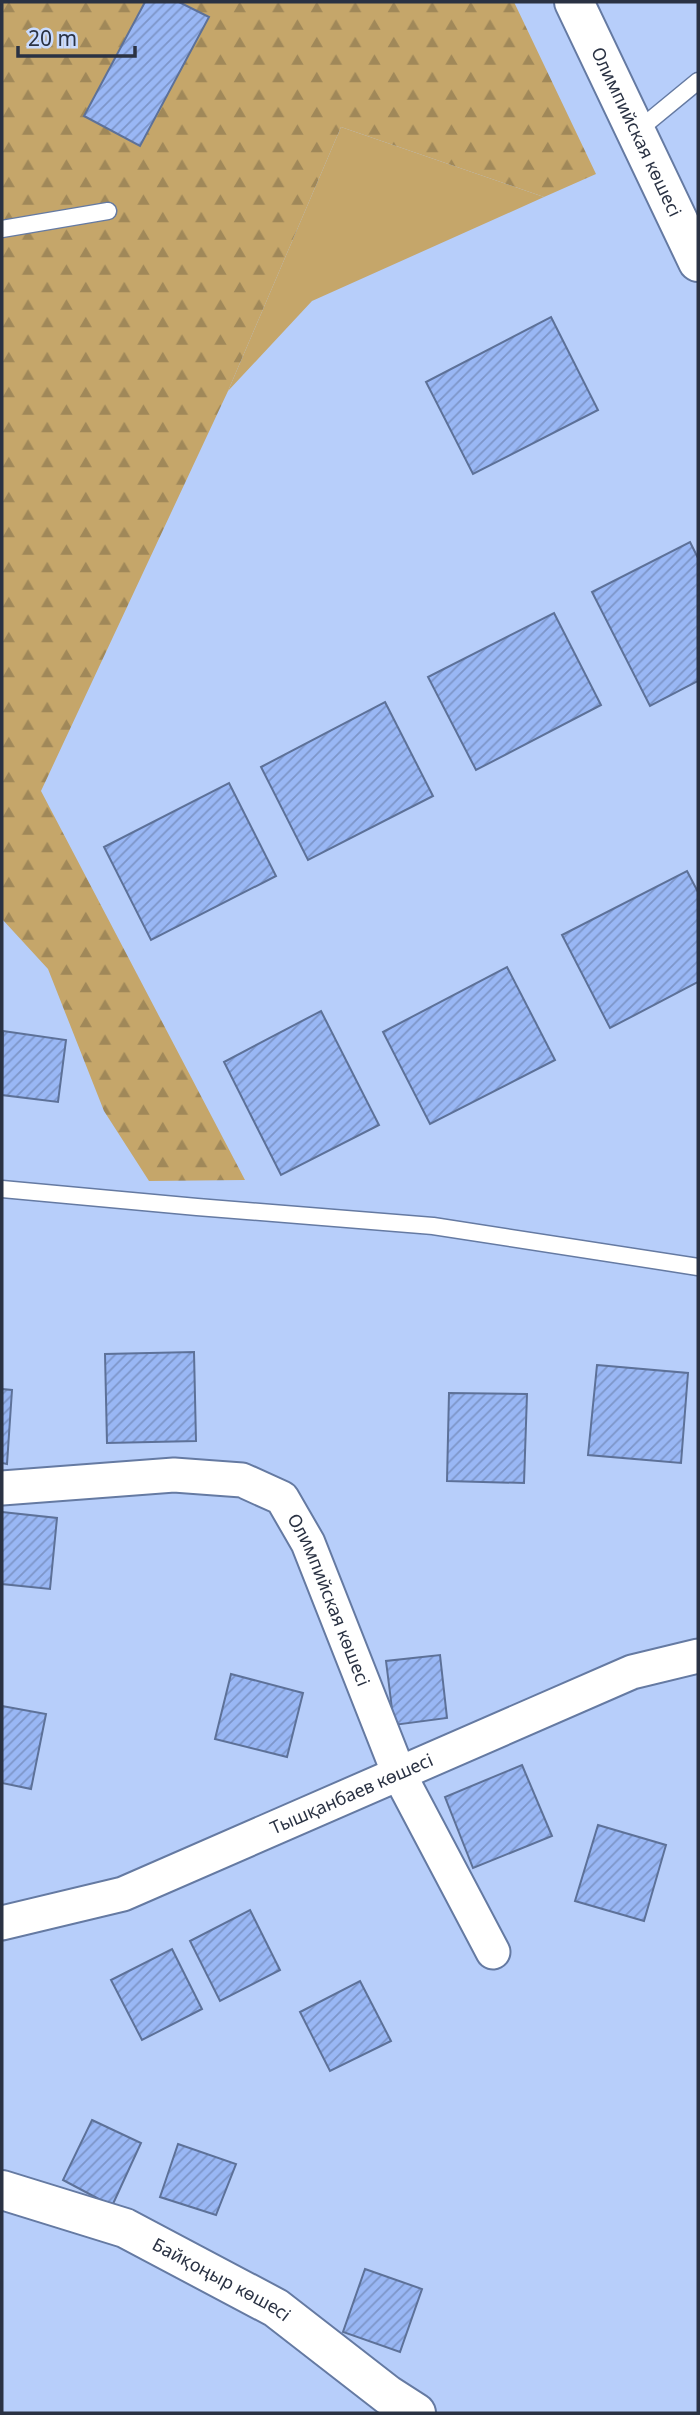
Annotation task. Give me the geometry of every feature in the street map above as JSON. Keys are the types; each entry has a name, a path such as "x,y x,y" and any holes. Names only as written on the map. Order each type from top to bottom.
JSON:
{"street":[{"name":"Олимпийская көшесі","path":"573,2 698,262"},
{"name":"Олимпийская көшесі","path":"2,1488 174,1475 242,1480 282,1498 308,1543 399,1774 493,1952"},
{"name":"Тышқанбаев көшесі","path":"2,1923 123,1894 632,1672 698,1656"},
{"name":"Байқоңыр көшесі","path":"2,2190 125,2228 276,2308 387,2395 416,2413"}],"lane":[{"path":"636,132 698,81"},
{"path":"2,229 108,211"},
{"path":"2,1189 433,1226 698,1267"}],"green space":[{"path":"2,2 514,2 596,174 544,197 341,127 228,391 41,791 245,1180 149,1181 104,1111 48,969 2,919"},
{"path":"341,127 544,197 312,301 228,391"}],"building":[{"path":"145,2 179,2 209,17 140,146 84,116"},
{"path":"551,317 598,410 473,474 426,382"},
{"path":"690,542 698,558 698,681 650,706 592,592"},
{"path":"554,613 601,705 476,770 428,677"},
{"path":"385,702 433,796 308,860 261,767"},
{"path":"229,783 276,876 151,940 104,847"},
{"path":"687,871 698,892 698,982 610,1028 562,935"},
{"path":"507,967 555,1060 430,1124 383,1032"},
{"path":"321,1011 379,1125 281,1175 224,1062"},
{"path":"3,1031 66,1040 58,1102 2,1095"},
{"path":"194,1352 196,1441 107,1443 105,1354"},
{"path":"597,1365 688,1373 681,1463 588,1455"},
{"path":"2,1389 12,1390 7,1464 2,1463"},
{"path":"449,1393 527,1394 524,1483 447,1481"},
{"path":"2,1512 57,1518 50,1589 2,1584"},
{"path":"440,1655 447,1718 394,1725 386,1661"},
{"path":"231,1674 303,1693 287,1757 215,1739"},
{"path":"2,1706 46,1714 31,1789 2,1783"},
{"path":"522,1765 552,1836 473,1868 445,1797"},
{"path":"598,1825 666,1845 644,1921 575,1901"},
{"path":"250,1910 280,1970 220,2001 190,1941"},
{"path":"172,1949 202,2009 142,2040 111,1980"},
{"path":"360,1981 391,2041 330,2071 300,2012"},
{"path":"92,2120 141,2143 112,2206 63,2180"},
{"path":"178,2144 236,2164 216,2215 160,2197"},
{"path":"365,2269 422,2289 400,2352 343,2332"}]}
